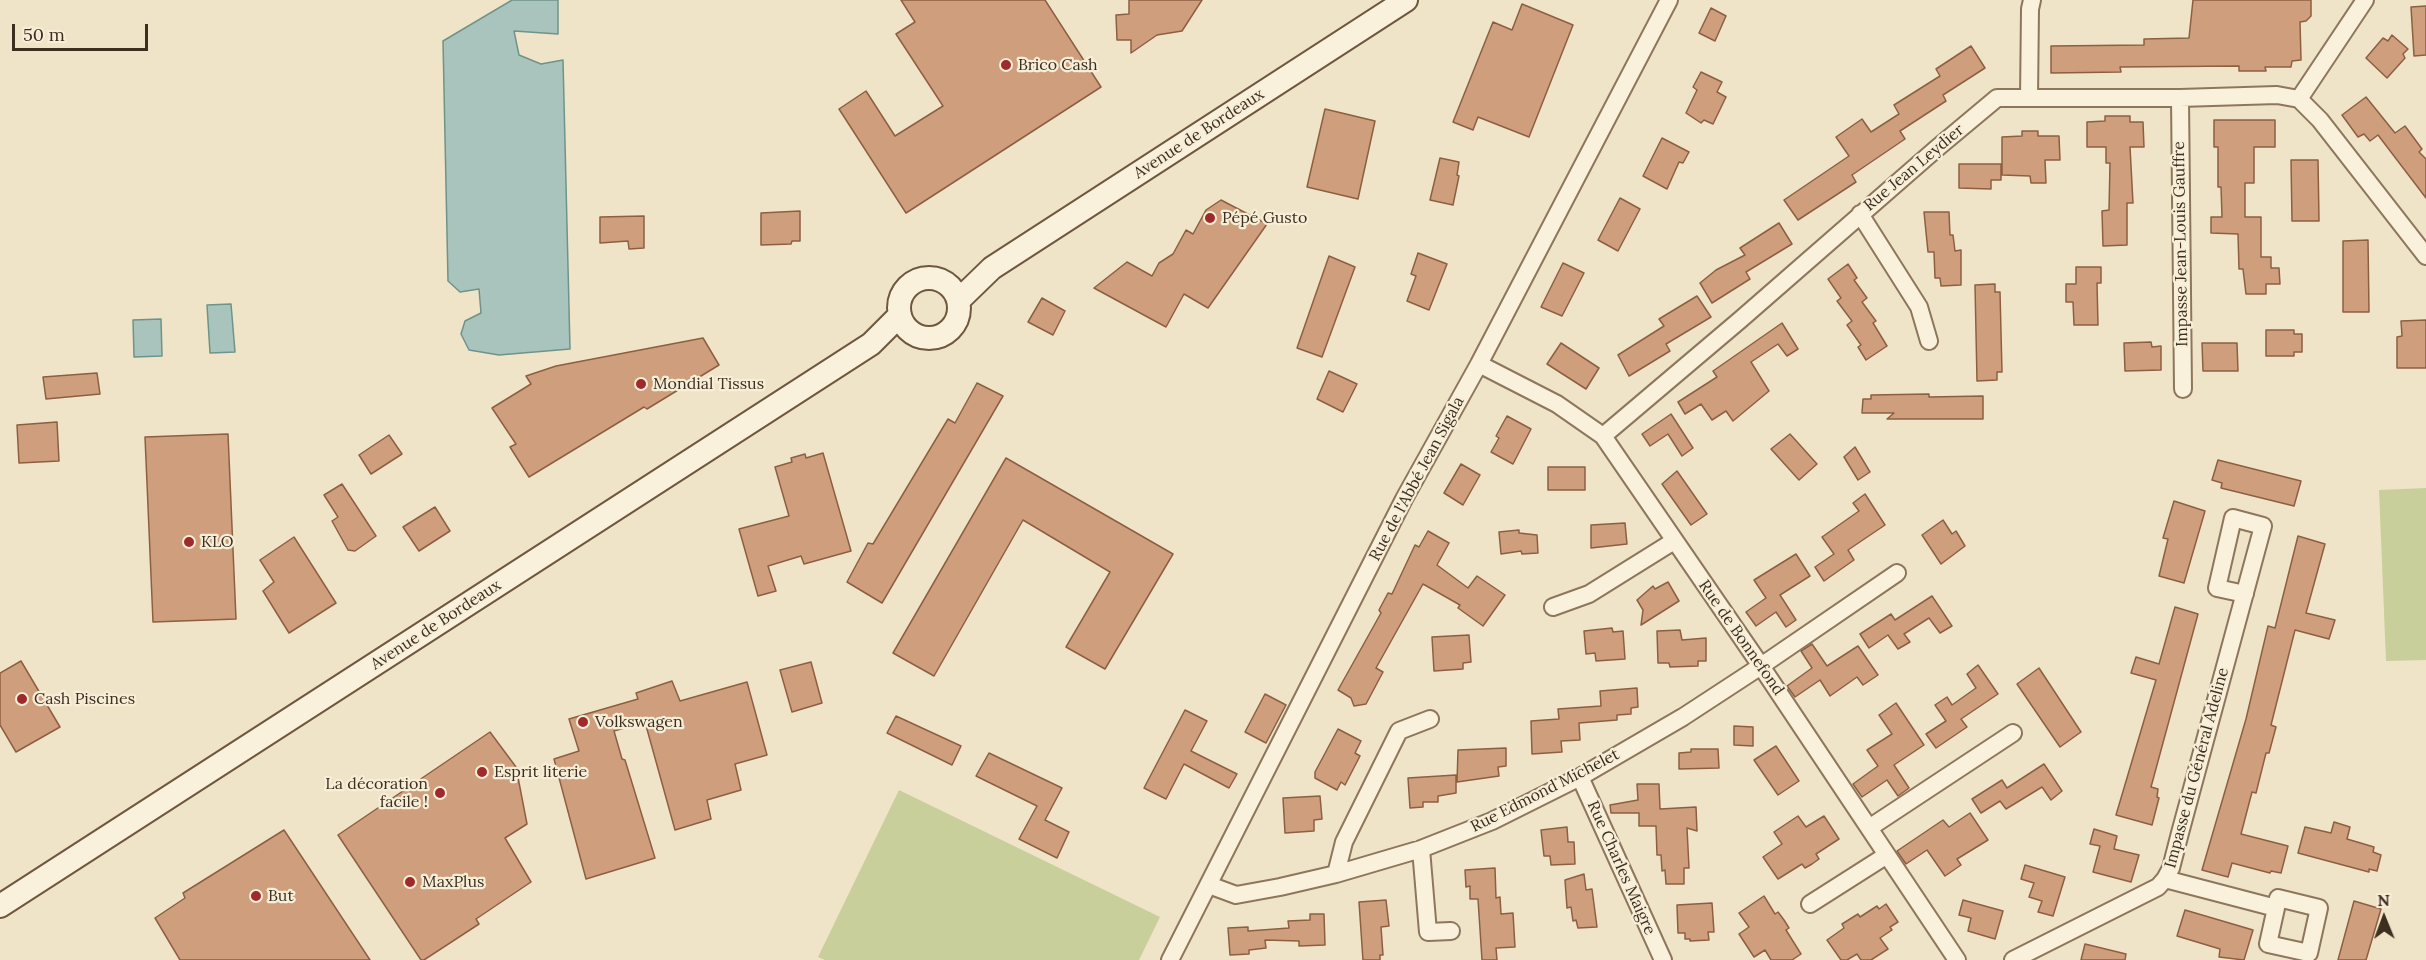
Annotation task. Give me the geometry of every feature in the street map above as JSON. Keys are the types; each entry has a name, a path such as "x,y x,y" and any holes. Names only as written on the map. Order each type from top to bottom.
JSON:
{"main road":[{"name":"Avenue de Bordeaux","path":"872,344 937,337 951,330 959,316 959,300 992,268 1406,0"},
{"name":"Avenue de Bordeaux","path":"0,906 872,344 900,315 899,300 907,287 922,278 935,278 992,268"},
{"path":"935,278 950,285 959,300"},
{"path":"900,315 907,329 921,337"}],"street":[{"name":"Rue de l'Abbé Jean Sigala","path":"1170,960 1404,499 1479,364 1669,0"},
{"path":"2029,98 2032,0"},
{"path":"2365,0 2299,99 2320,120 2426,256"},
{"name":"Rue Jean Leydier","path":"1603,436 1740,320 1860,213 1997,98 2180,98 2277,95 2299,99"},
{"name":"Impasse Jean-Louis Gauffre","path":"2180,98 2183,389"},
{"path":"1860,213 1919,307 1929,341"},
{"name":"Rue de Bonnefond","path":"1479,364 1557,404 1603,436 1761,666 1957,960"},
{"path":"1553,607 1589,594 1674,541"},
{"name":"Rue Edmond Michelet","path":"1209,885 1236,895 1336,874 1421,849 1492,821 1580,777 1683,717 1897,573"},
{"name":"Impasse du Général Adeline","path":"2013,960 2129,903 2158,887 2165,879 2171,868 2245,594"},
{"path":"1336,874 1344,842 1399,731 1430,720"},
{"path":"1869,828 2013,733"},
{"name":"Rue Charles Maigre","path":"1580,777 1663,960"},
{"path":"1421,849 1428,933 1451,932"},
{"path":"1810,904 1887,855"},
{"path":"2165,879 2276,908"}],"green space":[{"path":"2426,488 2426,660 2386,661 2379,490"},
{"path":"899,790 1160,917 1139,960 825,960 818,957"}],"water":[{"path":"512,0 558,0 558,34 514,31 519,55 541,64 563,60 570,349 499,355 469,350 461,334 465,321 481,313 479,289 460,292 448,281 443,41"},
{"path":"231,304 235,352 210,353 207,305"},
{"path":"161,319 162,356 134,357 133,320"}],"building":[{"path":"901,0 1045,0 1101,87 906,213 839,109 866,91 895,136 943,106 896,34 915,22"},
{"path":"1129,0 1202,0 1182,31 1157,35 1131,53 1131,40 1117,40 1116,15 1129,14"},
{"path":"2193,0 2311,0 2311,16 2306,21 2300,22 2301,60 2292,61 2291,67 2265,67 2266,71 2239,71 2239,66 2120,67 2121,72 2051,73 2051,46 2144,45 2144,39 2189,38"},
{"path":"1522,4 1573,25 1529,137 1478,117 1473,130 1453,122 1493,22 1512,30"},
{"path":"2426,6 2426,55 2414,56 2411,7"},
{"path":"1711,8 1726,16 1715,41 1699,33"},
{"path":"2392,35 2408,49 2403,54 2405,58 2387,78 2366,58 2383,38 2388,41"},
{"path":"1971,46 1985,68 1943,95 1946,101 1900,131 1905,139 1852,175 1856,182 1798,220 1784,200 1849,156 1836,137 1862,119 1871,132 1899,114 1894,105 1940,76 1936,69"},
{"path":"1701,72 1722,82 1717,92 1726,97 1713,124 1704,120 1701,123 1686,113 1697,90 1693,87"},
{"path":"2366,97 2395,133 2405,126 2422,149 2419,152 2426,159 2426,198 2378,135 2370,141 2364,134 2358,137 2342,115"},
{"path":"1325,109 1375,121 1358,199 1307,187"},
{"path":"2105,116 2130,116 2130,122 2143,122 2144,147 2130,147 2133,203 2127,203 2127,245 2103,246 2102,211 2109,210 2110,163 2106,163 2106,147 2087,147 2087,122 2105,121"},
{"path":"2214,120 2275,120 2275,147 2254,147 2254,183 2245,183 2245,217 2261,217 2261,257 2271,257 2271,268 2279,268 2280,284 2266,284 2266,294 2246,294 2243,269 2239,269 2238,234 2211,233 2211,217 2222,217 2221,187 2218,187 2218,147 2214,147"},
{"path":"2022,131 2038,131 2038,136 2059,136 2060,160 2045,160 2046,183 2031,183 2030,176 2002,175 2002,137 2022,136"},
{"path":"1662,138 1689,152 1683,163 1679,162 1667,189 1643,176"},
{"path":"1440,158 1459,162 1457,175 1459,176 1453,205 1430,200"},
{"path":"2291,160 2318,160 2319,221 2292,221"},
{"path":"1959,164 2001,164 2001,180 1991,180 1991,189 1959,188"},
{"path":"1620,198 1640,209 1618,251 1598,240"},
{"path":"1221,200 1267,224 1208,308 1184,294 1166,327 1094,288 1127,262 1152,276 1159,263 1173,254 1186,230 1193,234 1206,210"},
{"path":"800,211 800,241 792,241 791,244 761,245 761,213"},
{"path":"1924,212 1949,212 1950,235 1953,235 1955,251 1961,250 1961,285 1941,286 1940,278 1935,278 1934,252 1928,252"},
{"path":"644,216 644,248 629,249 628,241 600,243 600,217"},
{"path":"1779,223 1792,244 1746,272 1750,279 1712,303 1700,283 1716,270 1745,255 1740,248"},
{"path":"2368,240 2369,312 2343,312 2343,241"},
{"path":"1418,253 1447,264 1429,310 1407,301 1416,276 1411,274"},
{"path":"1329,256 1355,267 1322,357 1297,348"},
{"path":"1563,263 1584,273 1562,316 1541,307"},
{"path":"1848,264 1857,278 1854,280 1867,298 1862,302 1876,321 1873,323 1887,346 1866,360 1858,347 1861,345 1847,325 1852,321 1837,301 1841,298 1828,279"},
{"path":"2076,267 2101,267 2101,283 2097,283 2098,325 2074,325 2073,302 2066,302 2066,284 2076,284"},
{"path":"1995,284 1995,292 2000,292 2002,372 1997,372 1997,380 1977,381 1975,285"},
{"path":"1697,296 1711,317 1666,344 1670,351 1629,376 1618,355 1664,326 1659,319"},
{"path":"1042,298 1065,311 1053,335 1028,322"},
{"path":"2426,320 2426,368 2397,368 2397,337 2402,336 2401,321"},
{"path":"1782,323 1798,349 1787,356 1778,344 1751,362 1769,391 1733,421 1726,411 1712,420 1701,404 1685,414 1678,402 1717,377 1713,371"},
{"path":"2266,330 2294,330 2294,334 2302,334 2302,352 2294,352 2294,356 2266,356"},
{"path":"703,338 719,365 647,409 644,407 529,477 510,447 516,444 492,408 531,384 526,376 556,366"},
{"path":"2151,342 2152,347 2161,346 2161,370 2125,371 2124,343"},
{"path":"1561,343 1599,368 1586,389 1547,364"},
{"path":"2202,343 2237,343 2238,371 2203,371"},
{"path":"1329,371 1357,384 1343,412 1317,399"},
{"path":"97,373 100,394 46,399 43,377"},
{"path":"977,383 1003,396 882,603 847,582 868,543 873,544 948,419 955,423"},
{"path":"1929,394 1929,397 1983,396 1983,419 1887,419 1894,413 1862,413 1863,399 1871,399 1871,395"},
{"path":"1671,414 1693,448 1682,456 1668,434 1650,446 1642,434"},
{"path":"1507,416 1531,429 1513,464 1491,452 1499,438 1496,436"},
{"path":"57,422 59,461 19,463 17,425"},
{"path":"228,434 236,619 153,622 145,437"},
{"path":"1790,434 1817,464 1799,480 1771,449"},
{"path":"389,435 402,454 371,474 359,455"},
{"path":"1855,447 1870,472 1858,480 1844,457"},
{"path":"823,453 851,551 804,564 801,556 768,566 776,591 758,596 739,529 789,516 775,467 792,462 791,458 805,454 806,458"},
{"path":"1006,458 1173,554 1105,669 1066,647 1110,572 1023,520 934,676 893,653"},
{"path":"2218,460 2301,481 2294,506 2221,488 2222,483 2212,480"},
{"path":"1461,464 1480,475 1463,505 1444,493"},
{"path":"1548,467 1585,467 1585,490 1548,490"},
{"path":"1677,471 1707,514 1691,525 1662,484"},
{"path":"342,484 376,536 355,551 348,550 332,521 338,517 324,495"},
{"path":"1865,494 1885,525 1848,550 1854,560 1824,581 1815,567 1834,554 1822,537 1859,511 1853,503"},
{"path":"2174,501 2205,511 2184,583 2159,576 2168,539 2163,538"},
{"path":"435,507 450,531 419,551 403,527"},
{"path":"1943,520 1952,534 1956,531 1965,546 1941,564 1922,535"},
{"path":"1625,523 1627,544 1591,548 1591,525"},
{"path":"1519,530 1519,533 1537,535 1538,553 1522,554 1521,551 1501,554 1499,532"},
{"path":"1428,531 1449,543 1437,565 1468,588 1477,576 1505,595 1483,626 1458,608 1460,605 1423,584 1376,668 1383,672 1366,704 1354,706 1351,698 1338,690 1381,613 1379,610 1388,593 1392,594 1415,545 1419,547"},
{"path":"2298,536 2325,544 2306,613 2335,620 2329,639 2295,630 2271,725 2276,727 2269,753 2266,753 2256,793 2252,792 2241,834 2288,846 2281,873 2271,871 2270,873 2232,863 2228,877 2202,870 2246,719 2268,626 2275,628"},
{"path":"294,537 336,603 289,633 263,591 274,582 260,560"},
{"path":"1796,554 1810,576 1780,595 1796,620 1786,627 1776,612 1756,626 1746,612 1766,598 1754,580"},
{"path":"1668,582 1679,601 1641,625 1643,610 1637,600 1653,586 1655,589"},
{"path":"1932,596 1952,626 1940,633 1929,618 1904,634 1910,642 1898,649 1888,635 1869,648 1860,634 1891,614 1895,620"},
{"path":"2175,607 2198,614 2151,787 2158,789 2157,797 2159,798 2152,825 2116,815 2156,680 2131,673 2136,657 2159,664"},
{"path":"1612,628 1613,632 1623,631 1625,659 1596,661 1595,653 1586,654 1584,631"},
{"path":"1680,630 1682,640 1706,638 1706,661 1698,661 1698,666 1670,667 1669,663 1658,663 1657,631"},
{"path":"1469,635 1471,662 1463,663 1463,669 1434,671 1432,637"},
{"path":"1812,644 1827,666 1858,646 1878,675 1863,685 1857,677 1830,696 1820,680 1795,697 1787,686 1812,668 1801,651"},
{"name":"Cash Piscines","path":"21,661 60,727 16,752 0,725 0,673"},
{"path":"811,662 822,703 792,712 780,670"},
{"path":"1978,665 1998,694 1961,719 1967,727 1936,748 1926,734 1946,721 1935,705 1947,697 1952,705 1976,688 1967,674"},
{"path":"2039,668 2081,732 2060,747 2017,684"},
{"path":"672,681 680,701 747,682 767,755 735,764 741,790 707,800 711,819 675,830 645,722 614,731 655,858 586,879 554,759 579,751 569,719 638,699 636,693"},
{"path":"1637,688 1638,707 1631,708 1631,714 1617,715 1617,720 1579,723 1580,740 1561,741 1562,752 1532,754 1531,721 1559,719 1558,709 1601,706 1600,691"},
{"path":"1265,694 1286,705 1266,743 1245,732"},
{"path":"1896,703 1924,745 1894,765 1909,788 1898,796 1887,780 1862,797 1853,784 1878,766 1867,750 1892,734 1879,715"},
{"path":"1185,710 1207,721 1191,751 1237,774 1229,788 1184,764 1166,799 1144,788"},
{"path":"896,716 961,746 952,765 887,733"},
{"path":"1734,726 1753,727 1753,746 1734,745"},
{"path":"1338,729 1361,741 1355,753 1360,756 1345,785 1341,782 1337,790 1315,778 1315,772"},
{"path":"490,732 516,767 527,824 505,838 531,882 476,919 479,924 421,960 338,835"},
{"path":"1776,746 1799,781 1778,795 1754,760"},
{"path":"1506,748 1506,766 1498,767 1499,776 1457,782 1458,750"},
{"path":"1691,749 1718,749 1719,768 1679,769 1679,753 1691,752"},
{"path":"989,753 1062,788 1045,820 1069,832 1057,858 1019,839 1037,806 976,776"},
{"path":"2044,764 2062,791 2051,800 2042,787 2006,809 2000,801 1981,813 1972,799 2002,780 2007,788"},
{"path":"1456,775 1456,793 1438,796 1438,802 1423,802 1423,807 1410,808 1408,778"},
{"path":"1637,784 1659,784 1660,809 1696,807 1697,831 1687,828 1689,868 1684,868 1684,884 1666,884 1661,855 1657,855 1656,826 1639,826 1639,813 1611,813 1610,805 1638,800"},
{"path":"1320,796 1322,819 1314,820 1314,831 1285,833 1283,798"},
{"path":"1970,813 1988,840 1957,859 1961,865 1945,876 1927,850 1906,864 1897,851 1943,820 1949,827"},
{"path":"1798,816 1806,827 1824,816 1839,839 1816,854 1819,859 1812,864 1805,868 1802,864 1778,879 1763,857 1782,844 1774,832"},
{"path":"2334,822 2350,827 2347,839 2374,847 2373,852 2381,855 2377,871 2369,869 2369,872 2298,853 2305,827 2331,833"},
{"path":"1567,827 1568,842 1574,842 1575,864 1551,865 1550,856 1544,856 1541,830"},
{"path":"2094,829 2117,836 2114,849 2139,855 2131,882 2093,872 2100,846 2090,844"},
{"name":"But","path":"284,830 370,960 180,960 155,918 185,898 183,893"},
{"path":"2025,865 2065,877 2053,916 2038,912 2042,901 2029,897 2034,883 2021,879"},
{"path":"1495,868 1496,898 1500,897 1501,914 1513,913 1515,947 1496,948 1497,960 1482,960 1478,899 1470,899 1470,886 1466,887 1465,870"},
{"path":"1584,874 1586,890 1592,889 1597,927 1578,928 1576,920 1573,921 1571,907 1567,908 1565,880"},
{"path":"1764,896 1775,914 1778,912 1784,920 1789,928 1786,930 1801,954 1792,960 1771,960 1765,950 1754,957 1739,934 1749,927 1739,913"},
{"path":"1386,900 1389,926 1381,927 1383,955 1380,955 1380,960 1363,960 1359,902"},
{"path":"1963,900 2003,911 1995,939 1968,931 1971,918 1959,915"},
{"path":"2354,901 2381,909 2366,960 2338,960"},
{"path":"1712,903 1714,932 1708,932 1709,940 1690,941 1690,939 1685,939 1685,933 1678,933 1677,905"},
{"path":"1886,904 1898,922 1890,927 1892,930 1880,938 1888,949 1871,960 1861,960 1857,954 1847,960 1841,960 1827,940 1844,928 1842,924 1858,914 1860,917 1877,906 1879,909"},
{"path":"2185,910 2253,930 2244,960 2219,957 2220,949 2177,936"},
{"path":"1310,914 1324,914 1325,945 1299,946 1299,941 1265,940 1266,948 1249,950 1249,954 1230,955 1228,928 1248,927 1248,931 1289,928 1288,921 1310,920"},
{"path":"2085,944 2126,954 2125,960 2081,960"}],"place":[{"name":"Brico Cash","path":"1006,65"},
{"name":"Pépé Gusto","path":"1210,218"},
{"name":"Mondial Tissus","path":"641,384"},
{"name":"KLO","path":"189,542"},
{"name":"Cash Piscines","path":"22,699"},
{"name":"Volkswagen","path":"583,722"},
{"name":"Esprit literie","path":"482,772"},
{"name":"La décoration facile !","path":"440,793"},
{"name":"MaxPlus","path":"410,882"},
{"name":"But","path":"256,896"}]}
